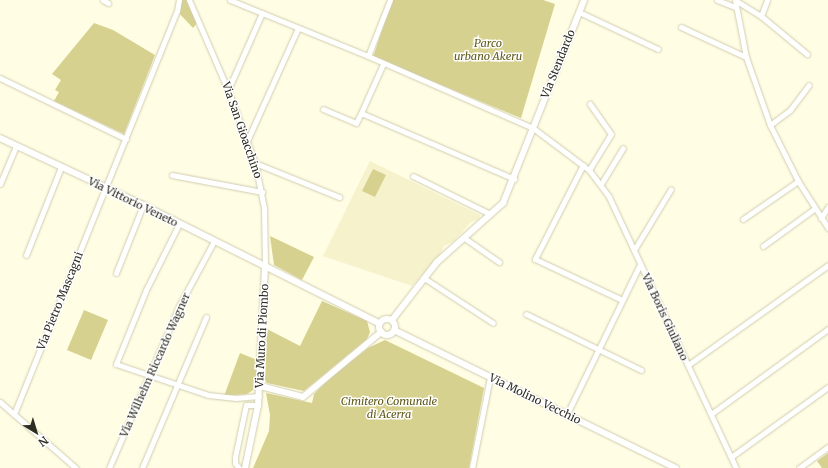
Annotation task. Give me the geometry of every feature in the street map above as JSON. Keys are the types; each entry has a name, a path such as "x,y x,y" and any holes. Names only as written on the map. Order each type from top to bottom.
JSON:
{"street":[{"name":"Via Pietro Mascagni","path":"14,414 126,139 177,10 178,0"},
{"name":"Via San Gioacchino","path":"189,0 228,90 255,163 262,192 265,267"},
{"name":"Via Boris Giuliano","path":"230,0 368,56 383,64 533,128 589,170 601,184 634,250 736,468"},
{"path":"368,56 390,0"},
{"name":"Via Stendardo","path":"392,320 424,278 463,237 503,203 514,179 584,0"},
{"path":"717,0 736,7"},
{"path":"735,0 746,57 770,125 798,181 814,209 828,228"},
{"path":"735,0 761,16 807,54"},
{"path":"761,16 767,0"},
{"path":"579,12 658,49"},
{"path":"228,90 262,13"},
{"path":"681,27 746,57"},
{"path":"247,140 298,28"},
{"path":"323,109 356,123 383,64"},
{"path":"0,78 126,139"},
{"path":"770,125 790,110 809,85"},
{"path":"589,170 611,134 590,104"},
{"path":"361,113 514,179"},
{"name":"Via Vittorio Veneto","path":"0,138 143,205 265,267"},
{"path":"0,184 16,146"},
{"path":"601,184 623,148"},
{"path":"255,163 339,197"},
{"path":"583,166 535,258 622,300"},
{"path":"26,255 61,167"},
{"path":"172,175 262,192"},
{"path":"413,176 490,214"},
{"path":"743,219 798,181"},
{"path":"634,250 671,189"},
{"path":"116,273 143,205"},
{"path":"821,218 828,207"},
{"path":"763,246 814,209"},
{"path":"179,224 146,290 116,364 208,395 236,398 259,396"},
{"path":"463,237 499,262"},
{"name":"Via Wilhelm Riccardo Wagner","path":"109,468 179,306 214,241"},
{"path":"568,414 640,264"},
{"path":"688,365 828,265"},
{"path":"265,267 379,323"},
{"name":"Via Muro di Piombo","path":"245,468 258,405 260,386 265,267"},
{"path":"424,278 493,323"},
{"path":"526,314 641,370"},
{"path":"142,468 206,318"},
{"path":"379,323 384,319 392,320 394,330 388,335 381,332"},
{"path":"379,323 381,332"},
{"path":"711,414 828,329"},
{"name":"Via Molino Vecchio","path":"394,330 676,468"},
{"path":"260,386 302,397 381,332"},
{"path":"472,468 490,377"},
{"path":"731,457 828,387"},
{"path":"0,402 76,468"},
{"name":"Via Muro di Piombo","path":"240,468 235,463 235,457 246,405 258,405"},
{"path":"799,468 828,447"}],"shaded area":[{"path":"370,161 480,215 479,219 471,222 454,241 444,246 441,253 412,286 323,256"}],"green space":[{"path":"179,0 189,0 198,22 193,28 177,11"},
{"name":"Parco urbano Akeru","path":"392,0 543,0 555,4 521,118 373,57"},
{"path":"94,23 113,30 155,55 124,134 54,101 59,92 55,90 61,80 52,74"},
{"path":"373,169 386,175 375,197 362,191"},
{"path":"270,236 314,257 302,280 274,265"},
{"path":"322,301 367,321 370,332 367,339 304,391 267,383 265,380 267,329 300,346"},
{"path":"84,310 108,320 91,360 67,350"},
{"name":"Cimitero Comunale di Acerra","path":"385,340 484,388 469,468 253,468 269,431 270,415 266,393 312,403 314,394 330,378 368,348"},
{"path":"240,353 257,360 256,388 247,394 224,396"},
{"path":"828,453 828,468 822,468 817,461"}]}
